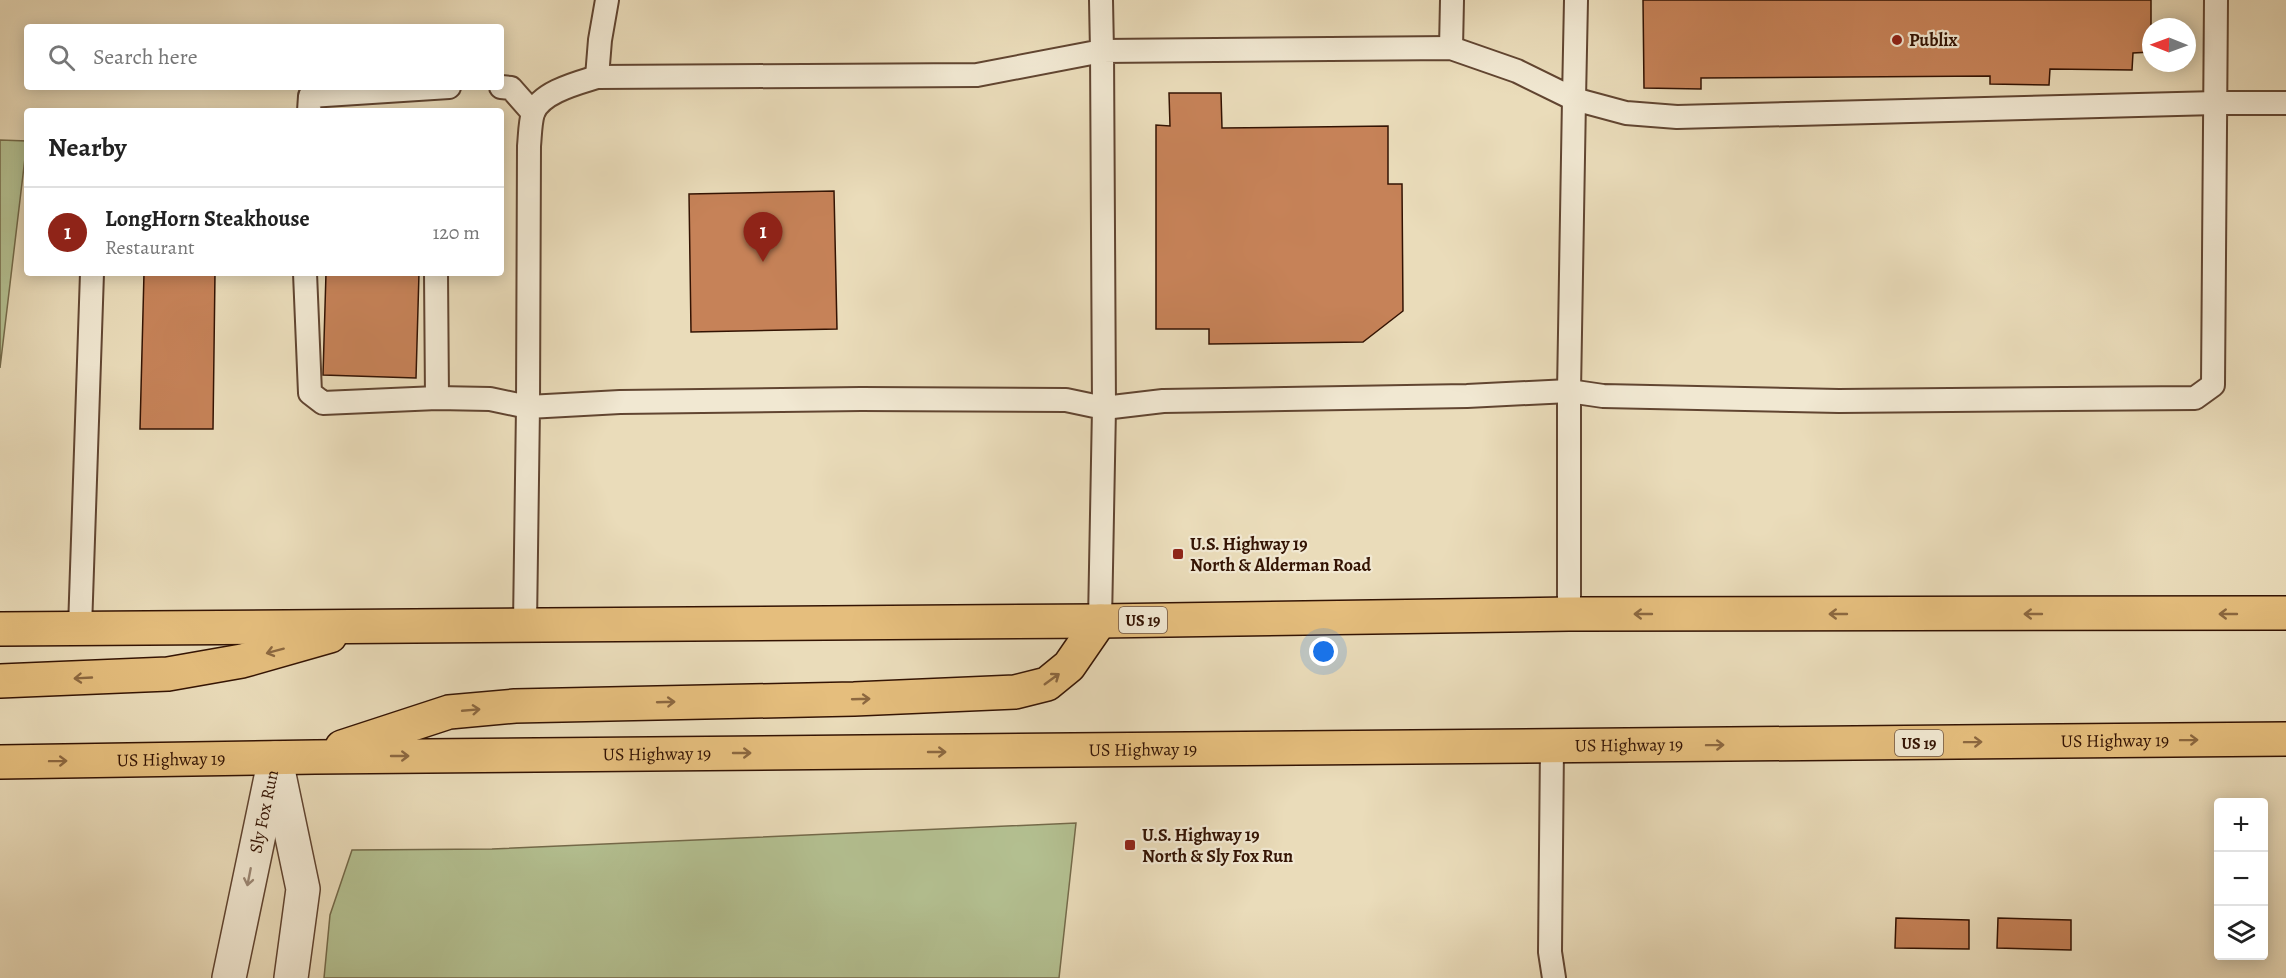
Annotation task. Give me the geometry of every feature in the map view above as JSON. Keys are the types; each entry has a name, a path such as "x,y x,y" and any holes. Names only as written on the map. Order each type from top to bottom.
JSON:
{"highway":[{"name":"US 19","path":"0,629 372,624 1100,621 1569,615 2286,614"},
{"path":"315,757 449,712 515,706 854,699 1016,692 1047,684 1069,666 1100,621"},
{"path":"0,681 168,674 242,661 372,624"},
{"name":"US Highway 19","path":"0,762 315,757 2286,739"}],"street":[{"name":"Sly Fox Run","path":"229,978 275,758"},
{"name":"Sly Fox Run","path":"275,758 303,889 291,978"}],"lane":[{"path":"597,77 607,0"},
{"path":"1100,621 1104,408 1101,0"},
{"path":"1451,48 1452,0"},
{"path":"1569,615 1569,391 1576,0"},
{"path":"305,276 310,393 323,403 437,398 490,399 528,407 620,402 1066,400 1104,408 1163,401 1467,396 1569,391 1603,396 1839,400 2195,398 2213,385 2216,0"},
{"path":"525,624 529,177 533,113 542,100 567,86 597,77 976,75 1102,51 1451,48 1517,71 1574,99 1626,113 1677,117 2286,103"},
{"path":"504,87 511,88 533,113"},
{"path":"309,108 309,96 440,96"},
{"path":"80,628 92,276"},
{"path":"436,276 437,398"},
{"path":"1551,746 1551,952 1554,978"}],"green space":[{"path":"0,140 24,141 24,166 0,368"},
{"path":"1076,823 1059,978 324,978 330,915 352,850 492,849"}],"building":[{"name":"Publix","path":"1643,0 2151,0 2151,18 2142,18 2142,52 2133,53 2132,70 2050,69 2049,85 1990,84 1990,76 1701,78 1701,89 1644,88"},
{"path":"1169,93 1221,93 1222,128 1388,126 1388,184 1402,184 1403,311 1363,342 1209,344 1209,329 1156,329 1156,125 1170,126"},
{"path":"834,191 837,329 691,332 689,194"},
{"path":"144,276 215,276 213,429 140,429"},
{"path":"326,276 419,276 416,378 323,375"},
{"path":"1896,918 1969,920 1969,949 1895,948"},
{"path":"1998,918 2071,920 2071,950 1997,948"}],"place":[{"name":"Publix","path":"1897,40"},
{"name":"LongHorn Steakhouse","path":"763,262"},
{"name":"U.S. Highway 19 North & Alderman Road","path":"1178,554"},
{"name":"U.S. Highway 19 North & Sly Fox Run","path":"1130,845"}]}
